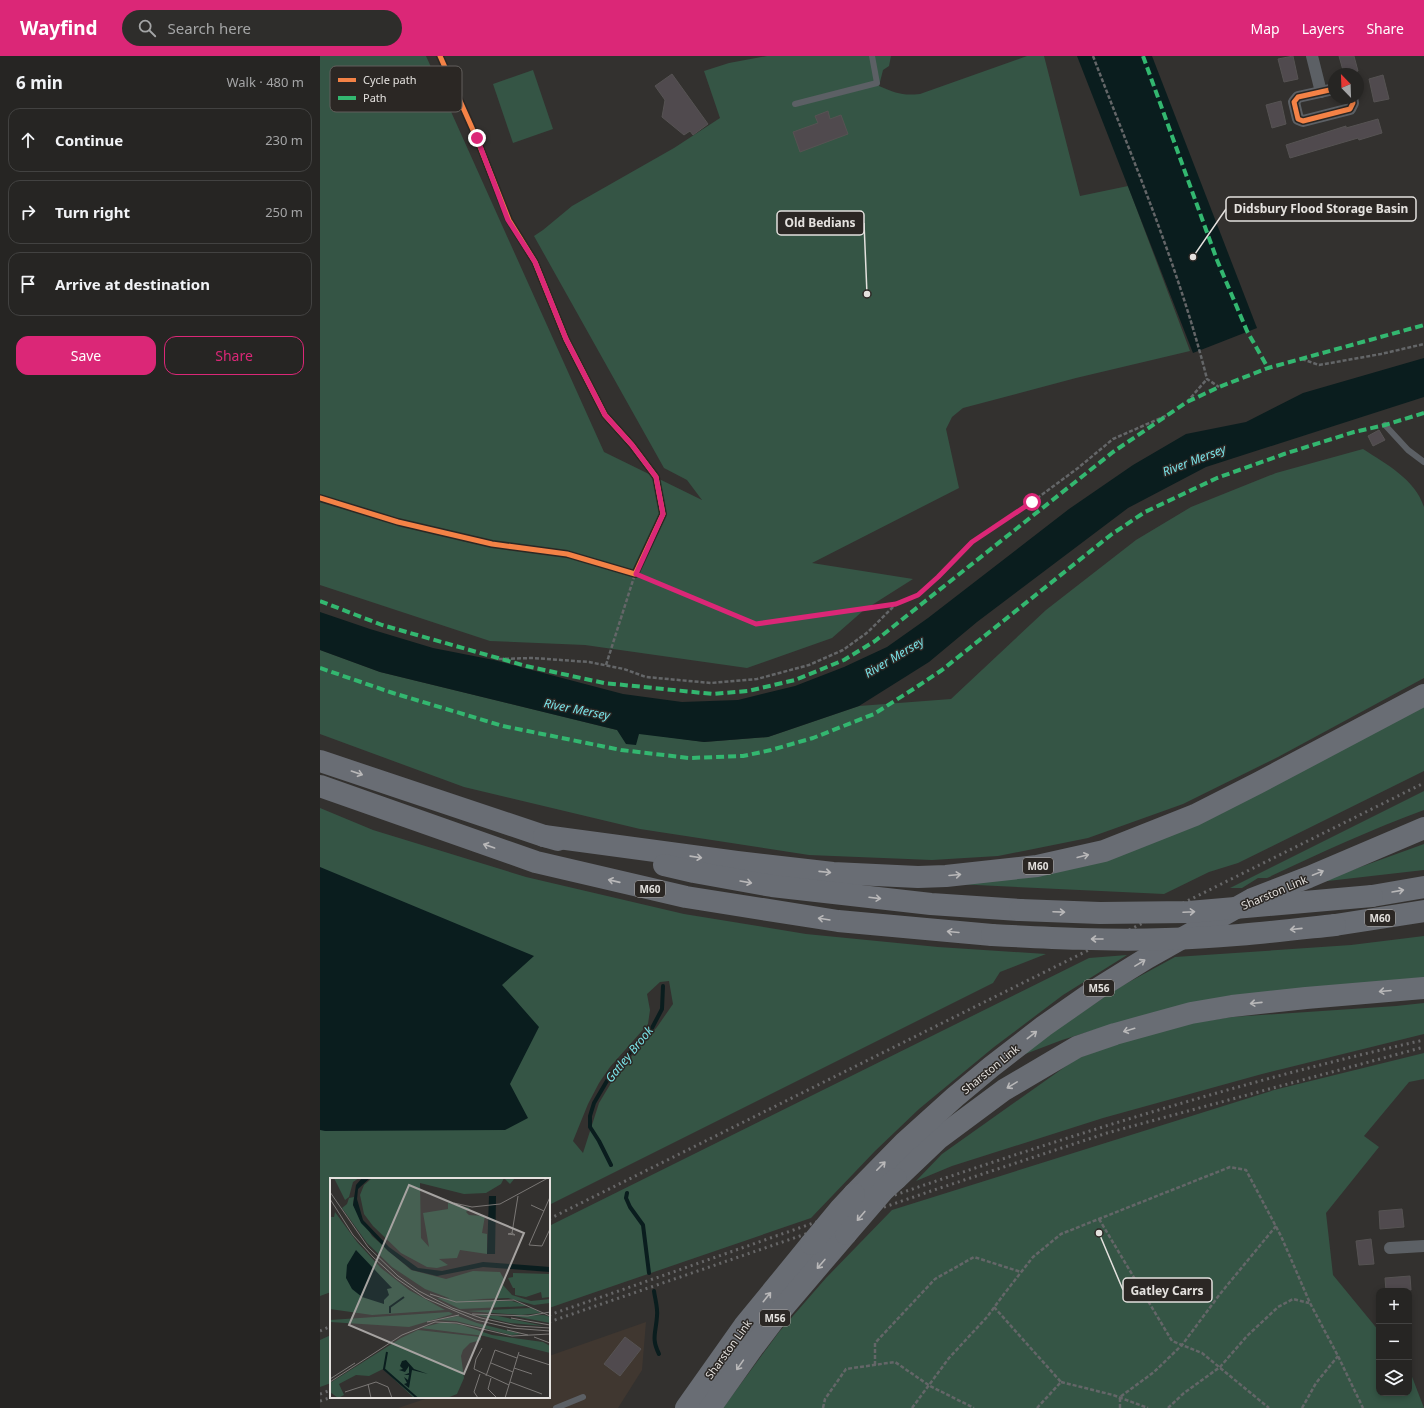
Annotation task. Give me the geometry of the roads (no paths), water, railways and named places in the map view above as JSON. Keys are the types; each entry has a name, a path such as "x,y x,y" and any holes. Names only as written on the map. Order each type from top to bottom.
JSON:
{"highway":[{"name":"M60","path":"544,836 737,862 847,874 918,877 1037,866 1104,851 1195,815 1424,695"},
{"name":"M60","path":"320,761 544,836 694,872 772,886 931,904 1020,910 1100,913 1189,912 1372,896 1424,887"},
{"name":"M60","path":"320,786 536,862 686,897 838,921 992,935 1074,939 1167,939 1250,934 1335,925 1424,911"},
{"name":"M56","path":"1385,845 1424,828"},
{"path":"1385,845 1424,834"},
{"name":"Sharston Link","path":"686,1408 744,1326 840,1209 904,1143 961,1092 1044,1026 1097,989 1147,958 1252,899 1385,845"},
{"name":"M60","path":"1335,925 1412,926 1424,924"},
{"name":"Sharston Link","path":"710,1408 782,1309 883,1191 938,1139 1004,1090 1077,1047 1115,1034 1191,1012 1306,998 1424,988"}],"street":[{"path":"1312,56 1321,92"},
{"path":"1328,90 1298,97 1294,102 1298,119 1303,121 1350,109 1352,104"},
{"path":"1390,1248 1424,1246"}],"lane":[{"path":"796,104 877,83 872,56"},
{"path":"1385,425 1408,450 1424,462"},
{"path":"556,1408 583,1397"}],"water":[{"path":"1077,56 1152,56 1257,328 1193,353"},
{"name":"River Mersey","path":"1424,358 1424,397 1206,467 1128,508 977,622 929,662 859,706 768,737 704,742 639,734 636,745 626,744 617,730 380,672 320,650 320,612 433,648 494,660 623,694 682,702 738,700 795,686 844,667 887,647 928,618 1069,509 1133,465 1186,434 1246,422 1303,393"},
{"path":"320,867 534,956 502,985 539,1027 510,1084 528,1118 505,1130 320,1130"}],"waterway":[{"name":"Gatley Brook","path":"611,1165 590,1127 590,1116 594,1103 611,1074 652,1028 662,1009 663,986"},
{"name":"Gatley Brook","path":"627,1193 626,1198 630,1207 643,1225 649,1273"},
{"path":"654,1291 657,1307 655,1344 659,1354"}],"railway":[{"path":"550,1219 1424,783"},
{"path":"550,1315 874,1202 1092,1130 1202,1097 1312,1067 1424,1040"},
{"path":"550,1322 934,1190 1107,1133 1424,1047"},
{"path":"320,1331 330,1326"},
{"path":"320,1394 330,1390"},
{"path":"320,1401 330,1398"}],"place":[{"name":"Didsbury Flood Storage Basin","path":"1193,257"},
{"name":"Old Bedians","path":"867,294"},
{"name":"Gatley Carrs","path":"1099,1233"}]}
